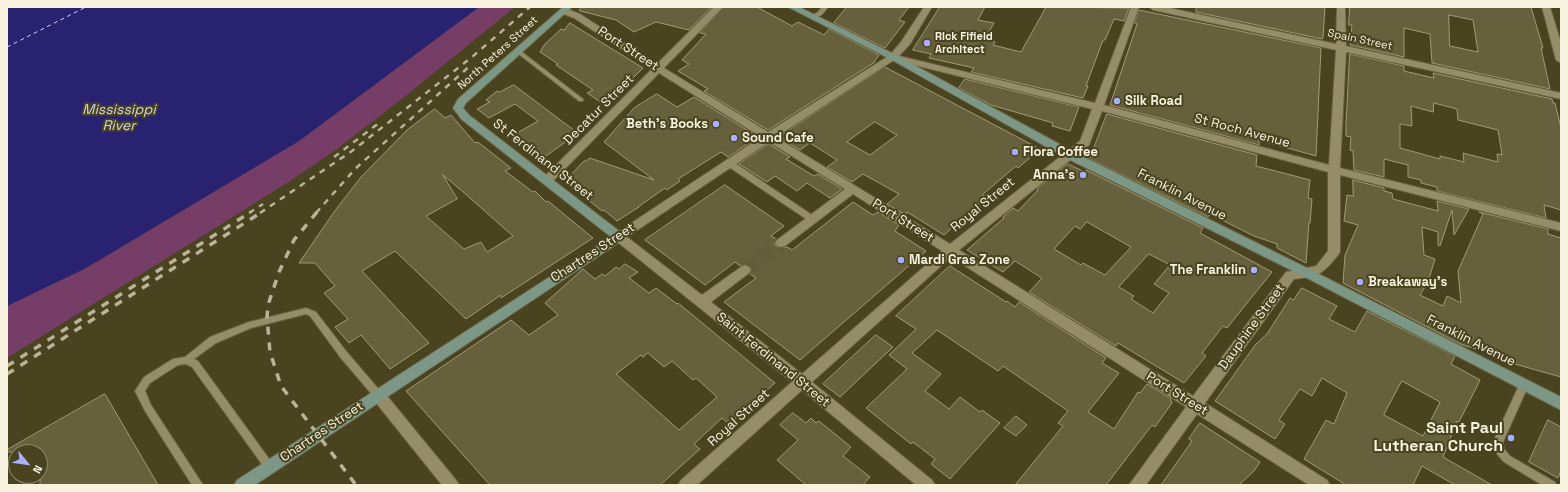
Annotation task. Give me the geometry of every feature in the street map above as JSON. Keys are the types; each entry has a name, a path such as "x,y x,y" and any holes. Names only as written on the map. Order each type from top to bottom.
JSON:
{"street":[{"name":"Decatur Street","path":"547,180 719,7"},
{"name":"Franklin Avenue","path":"792,7 893,57 1070,154 1307,273 1561,404"},
{"name":"Chartres Street","path":"242,485 768,137 893,57 905,44 928,7"},
{"name":"Royal Street","path":"686,485 950,251 1085,143 1135,7"},
{"name":"Spain Street","path":"1153,7 1561,96"},
{"name":"Dauphine Street","path":"1137,485 1290,275 1307,273 1320,269 1334,252 1334,170 1341,7"},
{"path":"1546,7 1561,60"},
{"name":"Port Street","path":"566,9 659,69 1322,485"},
{"name":"North Peters Street","path":"462,101 566,9"},
{"name":"St Roch Avenue","path":"893,57 1098,107 1334,170 1561,228"},
{"name":"St Ferdinand Street","path":"462,101 458,108 466,117 619,236"},
{"path":"781,243 852,189"},
{"name":"Saint Ferdinand Street","path":"619,236 802,382 927,485"},
{"path":"702,302 745,270"},
{"path":"378,395 451,485"}],"lane":[{"path":"813,17 820,13 825,7"},
{"path":"518,52 581,100"},
{"path":"729,163 812,219"},
{"path":"198,485 148,408 140,391 148,380 176,362 187,360 213,340 249,325 306,311 313,314 343,354 378,395"},
{"path":"187,360 195,364 270,467"},
{"path":"1524,384 1498,442 1500,451 1507,459 1551,485"}],"shaded area":[{"path":"479,7 515,7 408,94 337,149 287,183 7,358 7,306 86,268 299,141"}],"water":[{"name":"Mississippi River","path":"7,7 479,7 299,141 86,268 7,306"}],"building":[{"path":"581,7 712,7 689,30 656,22 634,32 616,20 580,11"},
{"path":"724,7 757,7 792,26 798,22 824,35 829,29 879,55 875,62 768,130 704,91 708,89 678,71 689,64 682,60 706,34 700,33"},
{"path":"847,7 909,7 899,20 905,22 885,48 834,23"},
{"path":"940,7 985,7 978,20 994,23 985,39 995,42 993,45 1021,52 1046,7 1129,8 1124,21 1114,19 1105,40 1103,40 1083,98 971,72 974,68 929,58 931,54 913,50"},
{"path":"1197,7 1325,7 1323,38 1196,12"},
{"path":"1350,7 1531,7 1543,48 1541,48 1550,89 1432,63 1430,34 1404,28 1404,57 1350,45 1352,25 1349,25","holes":["1449,15 1473,20 1478,52 1450,46"]},
{"path":"1139,10 1321,48 1316,156 1259,140 1259,145 1110,105 1137,24 1135,23"},
{"path":"570,23 643,68 612,99 607,96 599,101 587,93 593,90 556,65 558,64 540,52 545,44 561,29 564,30"},
{"path":"1350,54 1404,66 1404,71 1434,78 1433,73 1552,99 1553,103 1555,103 1561,128 1561,210 1544,205 1546,218 1437,191 1437,187 1421,183 1421,180 1408,177 1408,165 1384,159 1384,177 1354,170 1353,151 1350,150 1351,137 1346,136","holes":["1434,103 1457,109 1458,120 1498,130 1502,155 1497,154 1498,162 1463,153 1464,162 1440,156 1440,159 1400,148 1400,124 1412,126 1411,106 1433,112"]},
{"path":"885,67 1040,149 1018,168 1016,166 982,195 987,197 944,235 907,212 906,215 887,204 899,194 863,174 852,182 827,167 837,160 810,143 800,150 779,137","holes":["875,122 897,135 870,155 847,142"]},
{"path":"965,79 1079,107 1070,131 1052,126 1053,123 991,105 959,88"},
{"path":"514,85 578,133 546,156 539,153 536,149 530,150 512,136 538,121 515,104 489,118 477,109 490,102 486,100 497,91 499,92"},
{"path":"657,94 677,107 694,97 758,137 728,157 721,152 678,179 680,181 667,190 665,188 617,221 604,210 602,211 565,181 584,161 590,158 654,180 604,142 634,108"},
{"path":"435,109 445,118 451,115 475,143 478,142 511,168 505,171 533,192 535,191 546,202 548,201 593,238 501,298 501,295 466,319 395,251 362,271 429,343 390,369 361,335 349,343 335,327 348,319 324,293 335,286 315,263 299,263 334,212 361,177 407,130","holes":["443,175 513,236 487,252 481,242 464,249 426,216 457,199"]},
{"path":"1107,114 1257,155 1256,166 1310,180 1308,198 1312,199 1306,263 1277,248 1277,244 1254,236 1210,214 1208,217 1090,159"},
{"path":"769,144 790,157 786,159 814,176 818,174 842,189 830,198 807,183 797,191 775,176 767,182 739,164"},
{"path":"1068,164 1085,172 1086,170 1203,228 1200,233 1272,272 1227,328 1223,326 1202,353 1206,356 1184,383 1118,343 1116,346 1029,292 1042,278 1015,261 1003,272 967,250 1004,218 1003,217 1013,208 1018,211 1038,190 1037,189","holes":["1087,222 1131,247 1105,275 1083,263 1081,265 1054,249 1075,226 1080,229","1149,254 1170,265 1154,284 1169,293 1153,313 1131,299 1134,296 1119,287"]},
{"path":"1353,180 1384,188 1384,191 1392,193 1393,199 1438,211 1437,201 1469,209 1454,235 1452,210 1440,246 1438,245 1438,232 1422,227 1424,255 1435,259 1428,282 1420,295 1443,306 1447,296 1461,303 1458,271 1483,214 1479,212 1548,229 1548,234 1561,238 1561,377 1504,361 1503,357 1460,344 1343,283 1345,255 1358,225 1344,221 1347,195 1353,196"},
{"path":"725,185 784,226 771,236 776,239 774,244 777,247 787,247 792,250 853,202 873,215 878,212 899,225 895,231 926,251 800,360 724,302 756,278 750,274 752,269 750,266 744,264 740,266 735,262 705,285 645,240"},
{"path":"625,264 638,272 629,278 649,293 656,288 677,304 678,303 775,383 729,424 722,418 694,444 700,449 660,485 490,485 406,391 511,320 529,335 558,315 545,303 583,269 595,279 602,274 605,276 616,267 619,269","holes":["648,353 664,367 672,361 693,380 696,378 717,397 679,430 616,374 641,355 643,357"]},
{"path":"950,266 1015,307 1019,302 1106,358 1102,363 1119,373 1088,412 1114,429 1138,392 1140,393 1147,384 1170,398 1172,403 1155,427 1152,425 1106,485 1015,485 1063,426 1058,423 1068,411 1003,366 998,371 937,330 912,353 941,374 925,391 949,409 960,397 980,412 982,410 1000,423 950,479 931,464 935,459 913,442 911,444 866,408 907,369 889,355 916,329 896,316"},
{"path":"1302,288 1337,306 1329,319 1355,332 1367,311 1455,356 1451,364 1480,380 1459,422 1457,421 1443,457 1492,485 1455,485 1422,466 1413,485 1346,485 1304,459 1326,420 1334,424 1347,393 1322,378 1312,396 1300,389 1279,420 1285,424 1275,439 1215,401 1256,344 1267,334 1290,298 1293,300","holes":["1402,381 1440,402 1423,436 1384,415"]},
{"path":"876,335 893,347 840,397 823,384"},
{"path":"105,394 158,485 40,485 48,484 48,444 18,444"},
{"path":"793,413 806,423 811,418 816,423 819,421 851,447 843,456 870,477 863,485 806,485 777,460 798,440 780,425"},
{"path":"1016,416 1027,425 1016,436 1004,428"},
{"path":"1548,420 1561,427 1561,471 1558,478 1529,462"},
{"path":"1200,423 1260,462 1254,471 1239,485 1161,485 1192,441 1189,439"}],"ferry route":[{"path":"7,47 86,7"}],"tunnel":[{"path":"745,270 781,243"}],"railway":[{"path":"260,213 352,151 472,57 530,7"},
{"path":"316,213 355,169 472,64"},
{"path":"334,157 379,123"},
{"path":"249,213 263,204"},
{"path":"7,366 251,212"},
{"path":"7,374 262,212"},
{"path":"317,212 294,240 279,272 268,305 267,317 270,352 281,386 356,485"}],"place":[{"name":"Rick Fifield Architect","path":"927,43"},
{"name":"Silk Road","path":"1117,101"},
{"name":"Beth's Books","path":"716,124"},
{"name":"Sound Cafe","path":"734,138"},
{"name":"Flora Coffee","path":"1015,152"},
{"name":"Anna's","path":"1083,175"},
{"name":"Mardi Gras Zone","path":"901,260"},
{"name":"The Franklin","path":"1254,270"},
{"name":"Breakaway's","path":"1360,282"},
{"name":"Saint Paul Lutheran Church","path":"1511,438"}]}
